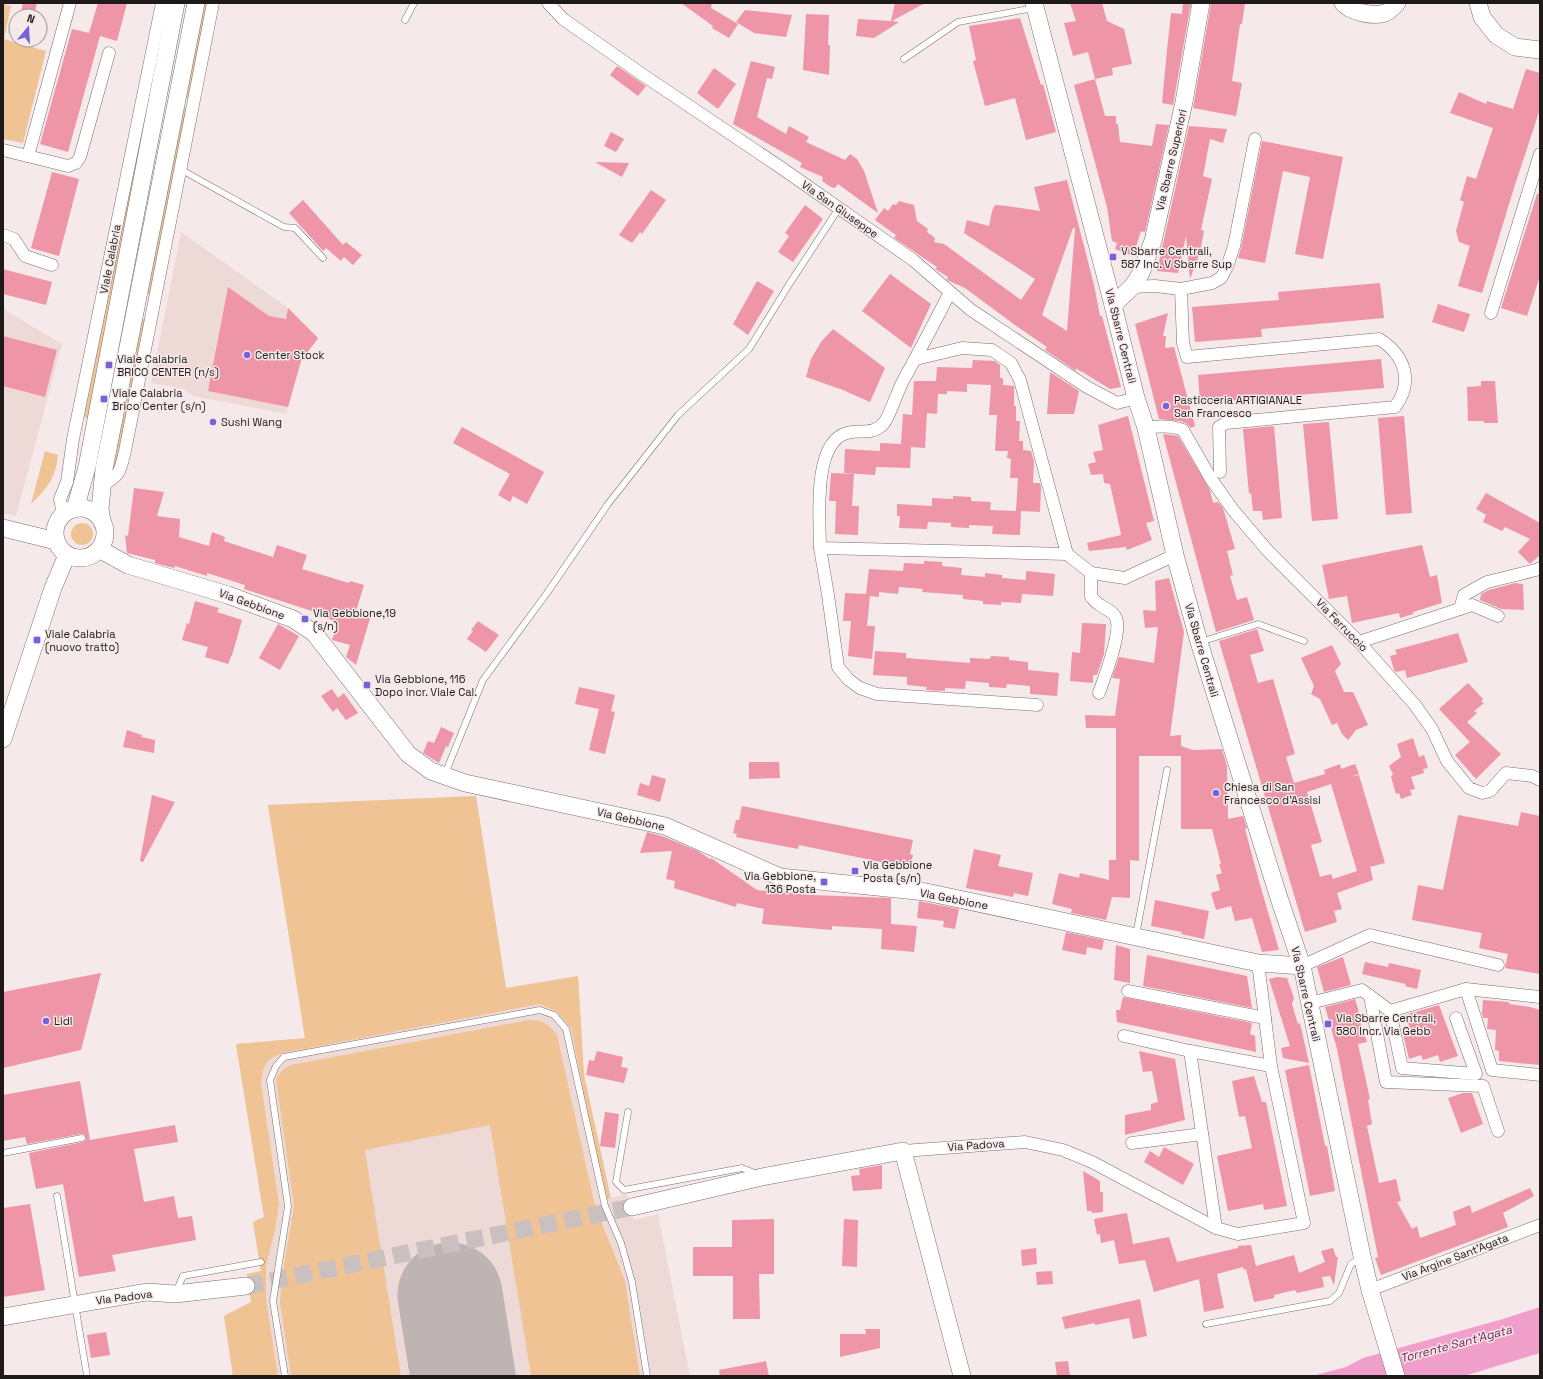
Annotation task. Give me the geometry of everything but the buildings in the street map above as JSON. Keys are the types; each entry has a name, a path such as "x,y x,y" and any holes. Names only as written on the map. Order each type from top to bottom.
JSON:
{"street":[{"path":"28,156 70,3"},
{"name":"Viale Calabria","path":"69,512 60,499 66,482 73,439 162,3"},
{"name":"Viale Calabria","path":"56,541 55,527 69,512 87,467 176,3"},
{"path":"3,528 56,541 58,547 67,555 75,558 84,558 92,555 99,549 104,539 105,533 100,509 104,470 196,3"},
{"path":"102,485 114,479 120,472 122,465 213,3"},
{"name":"Via San Giuseppe","path":"548,3 563,19 643,75 780,166 913,260 971,310 1087,387 1117,403 1136,398"},
{"name":"Via Sbarre Superiori","path":"1113,305 1132,287 1141,273 1153,241 1184,102 1201,3"},
{"path":"1343,3 1346,6 1366,14 1386,13 1397,3"},
{"path":"1478,3 1482,17 1496,35 1515,47 1540,50"},
{"name":"Via Sbarre Centrali","path":"1035,6 1136,398 1146,428 1175,555 1199,642 1302,966 1362,1256 1371,1293 1396,1376"},
{"path":"3,150 68,166 76,163 80,157 109,53"},
{"path":"1132,287 1155,286 1181,289 1212,283 1221,278 1227,267 1234,246 1255,139"},
{"path":"1491,314 1540,154"},
{"path":"3,235 14,239 25,256 52,265"},
{"path":"1181,289 1183,343 1187,357 1379,339 1389,345 1405,369 1405,385 1402,398 1395,407 1226,423 1220,427 1220,472"},
{"path":"950,292 916,359 902,382 884,422 875,430 847,433 834,440 827,451 820,477 820,548 838,667 854,684 860,688 878,694 1037,706"},
{"path":"916,359 962,348 992,350 1011,362 1020,380 1067,554 1091,573 1125,578 1175,555"},
{"name":"Via Ferruccio","path":"1146,428 1163,426 1183,430 1212,479 1233,510 1268,551 1359,642 1415,706 1432,729 1447,761 1469,788 1482,793 1490,791 1506,773 1532,776 1540,780"},
{"path":"73,439 92,443"},
{"path":"69,512 83,509 91,511 102,522"},
{"path":"820,548 1067,554"},
{"name":"Via Gebbione","path":"99,549 128,565 228,595 293,620 314,634 408,754 431,771 444,776 465,783 665,826 780,877 926,892 1258,963 1302,966"},
{"path":"3,739 53,588 67,555"},
{"path":"1460,609 1464,595 1487,582 1540,568"},
{"path":"1091,573 1091,597 1099,605 1109,610 1115,616 1118,624 1116,639 1099,693"},
{"path":"1359,642 1472,605 1498,616"},
{"path":"1302,966 1370,935 1498,965"},
{"path":"1124,1036 1190,1051 1272,1066 1258,963"},
{"path":"1390,1011 1466,989 1540,998"},
{"path":"1466,989 1492,1070 1540,1075"},
{"path":"1310,1003 1362,990 1390,1011 1402,1068 1476,1074 1456,1018"},
{"path":"1128,991 1266,1018"},
{"path":"1370,996 1386,1082 1483,1086 1498,1131"},
{"path":"1190,1051 1216,1228"},
{"name":"Via Padova","path":"632,1207 762,1177 903,1151 1025,1142 1063,1150 1092,1162 1216,1228 1238,1234 1304,1223 1272,1066"},
{"path":"1132,1143 1202,1134"},
{"path":"903,1151 962,1376"},
{"name":"Via Argine Sant'Agata","path":"1371,1293 1540,1225"},
{"name":"Via Padova","path":"3,1317 147,1292 175,1294 246,1286"}],"lane":[{"path":"405,20 414,3"},
{"path":"904,59 958,22 1035,6"},
{"path":"180,169 284,227 295,228 323,258"},
{"path":"444,776 483,680 548,593 608,504 678,415 749,349 790,283 840,208"},
{"path":"1199,642 1258,624 1304,641"},
{"path":"1135,937 1167,770"},
{"path":"285,1376 273,1301 288,1206 270,1080 276,1066 284,1057 540,1010 554,1015 566,1029 605,1206 621,1243 632,1282 647,1376"},
{"path":"628,1112 616,1182 624,1190 742,1168 762,1177"},
{"path":"3,1153 82,1138"},
{"path":"57,1196 87,1376"},
{"path":"1206,1324 1330,1301 1339,1293 1351,1264 1362,1256"},
{"path":"175,1294 183,1276 261,1262"}],"shaded area":[{"path":"167,3 88,418 84,417"},
{"path":"203,3 208,3 189,98 184,97"},
{"path":"3,4 11,6 11,8 8,8 8,20 4,39 8,40 8,48 36,48 46,51 23,143 3,139"},
{"path":"182,108 187,109 151,294 144,293"},
{"path":"181,232 288,308 318,339 301,361 286,414 193,396 184,389 151,383"},
{"path":"3,309 62,344 16,516 3,513"},
{"path":"137,318 147,320 115,469 108,468"},
{"path":"45,451 58,455 57,463 50,482 31,504"},
{"path":"82,523 86,524 92,530 92,538 86,544 82,545 78,544 72,538 71,534 72,530 78,524"},
{"path":"476,796 506,988 578,976 584,1075 611,1198 627,1194 634,1220 658,1214 690,1376 233,1376 224,1316 251,1302 247,1274 261,1271 253,1222 264,1217 236,1044 305,1038 268,805"},
{"path":"476,796 506,988 578,976 584,1075 611,1199 605,1199 571,1028 557,1012 540,1004 277,1055 266,1064 261,1084 279,1204 275,1230 266,1266 266,1300 278,1376 233,1376 224,1316 251,1302 247,1274 261,1271 253,1222 264,1217 236,1044 305,1038 268,805"},
{"path":"529,1020 545,1023 557,1035 595,1206 625,1281 640,1376 531,1376 490,1125 365,1150 401,1376 291,1376 280,1302 283,1271 294,1206 276,1080 279,1075 284,1069 291,1065"}],"water":[{"name":"Torrente Sant'Agata","path":"1540,1307 1540,1353 1464,1376 1312,1376 1346,1367 1363,1358 1503,1319"}],"runway":[{"path":"450,1295 463,1376"}],"tunnel":[{"path":"246,1286 632,1207"}],"place":[{"name":"V Sbarre Centrali, 587 Inc. V Sbarre Sup","path":"1113,257"},
{"name":"Center Stock","path":"247,355"},
{"name":"Viale Calabria BRICO CENTER (n/s)","path":"109,365"},
{"name":"Viale Calabria Brico Center (s/n)","path":"104,399"},
{"name":"Pasticceria ARTIGIANALE San Francesco","path":"1166,406"},
{"name":"Sushi Wang","path":"213,422"},
{"name":"Via Gebbione,19 (s/n)","path":"305,619"},
{"name":"Viale Calabria (nuovo tratto)","path":"37,640"},
{"name":"Via Gebbione, 116 Dopo incr. Viale Cal.","path":"367,685"},
{"name":"Chiesa di San Francesco d'Assisi","path":"1216,793"},
{"name":"Via Gebbione Posta (s/n)","path":"855,871"},
{"name":"Via Gebbione, 136 Posta","path":"824,882"},
{"name":"Lidl","path":"46,1021"},
{"name":"Via Sbarre Centrali, 580 Incr. Via Gebb","path":"1328,1024"}]}
